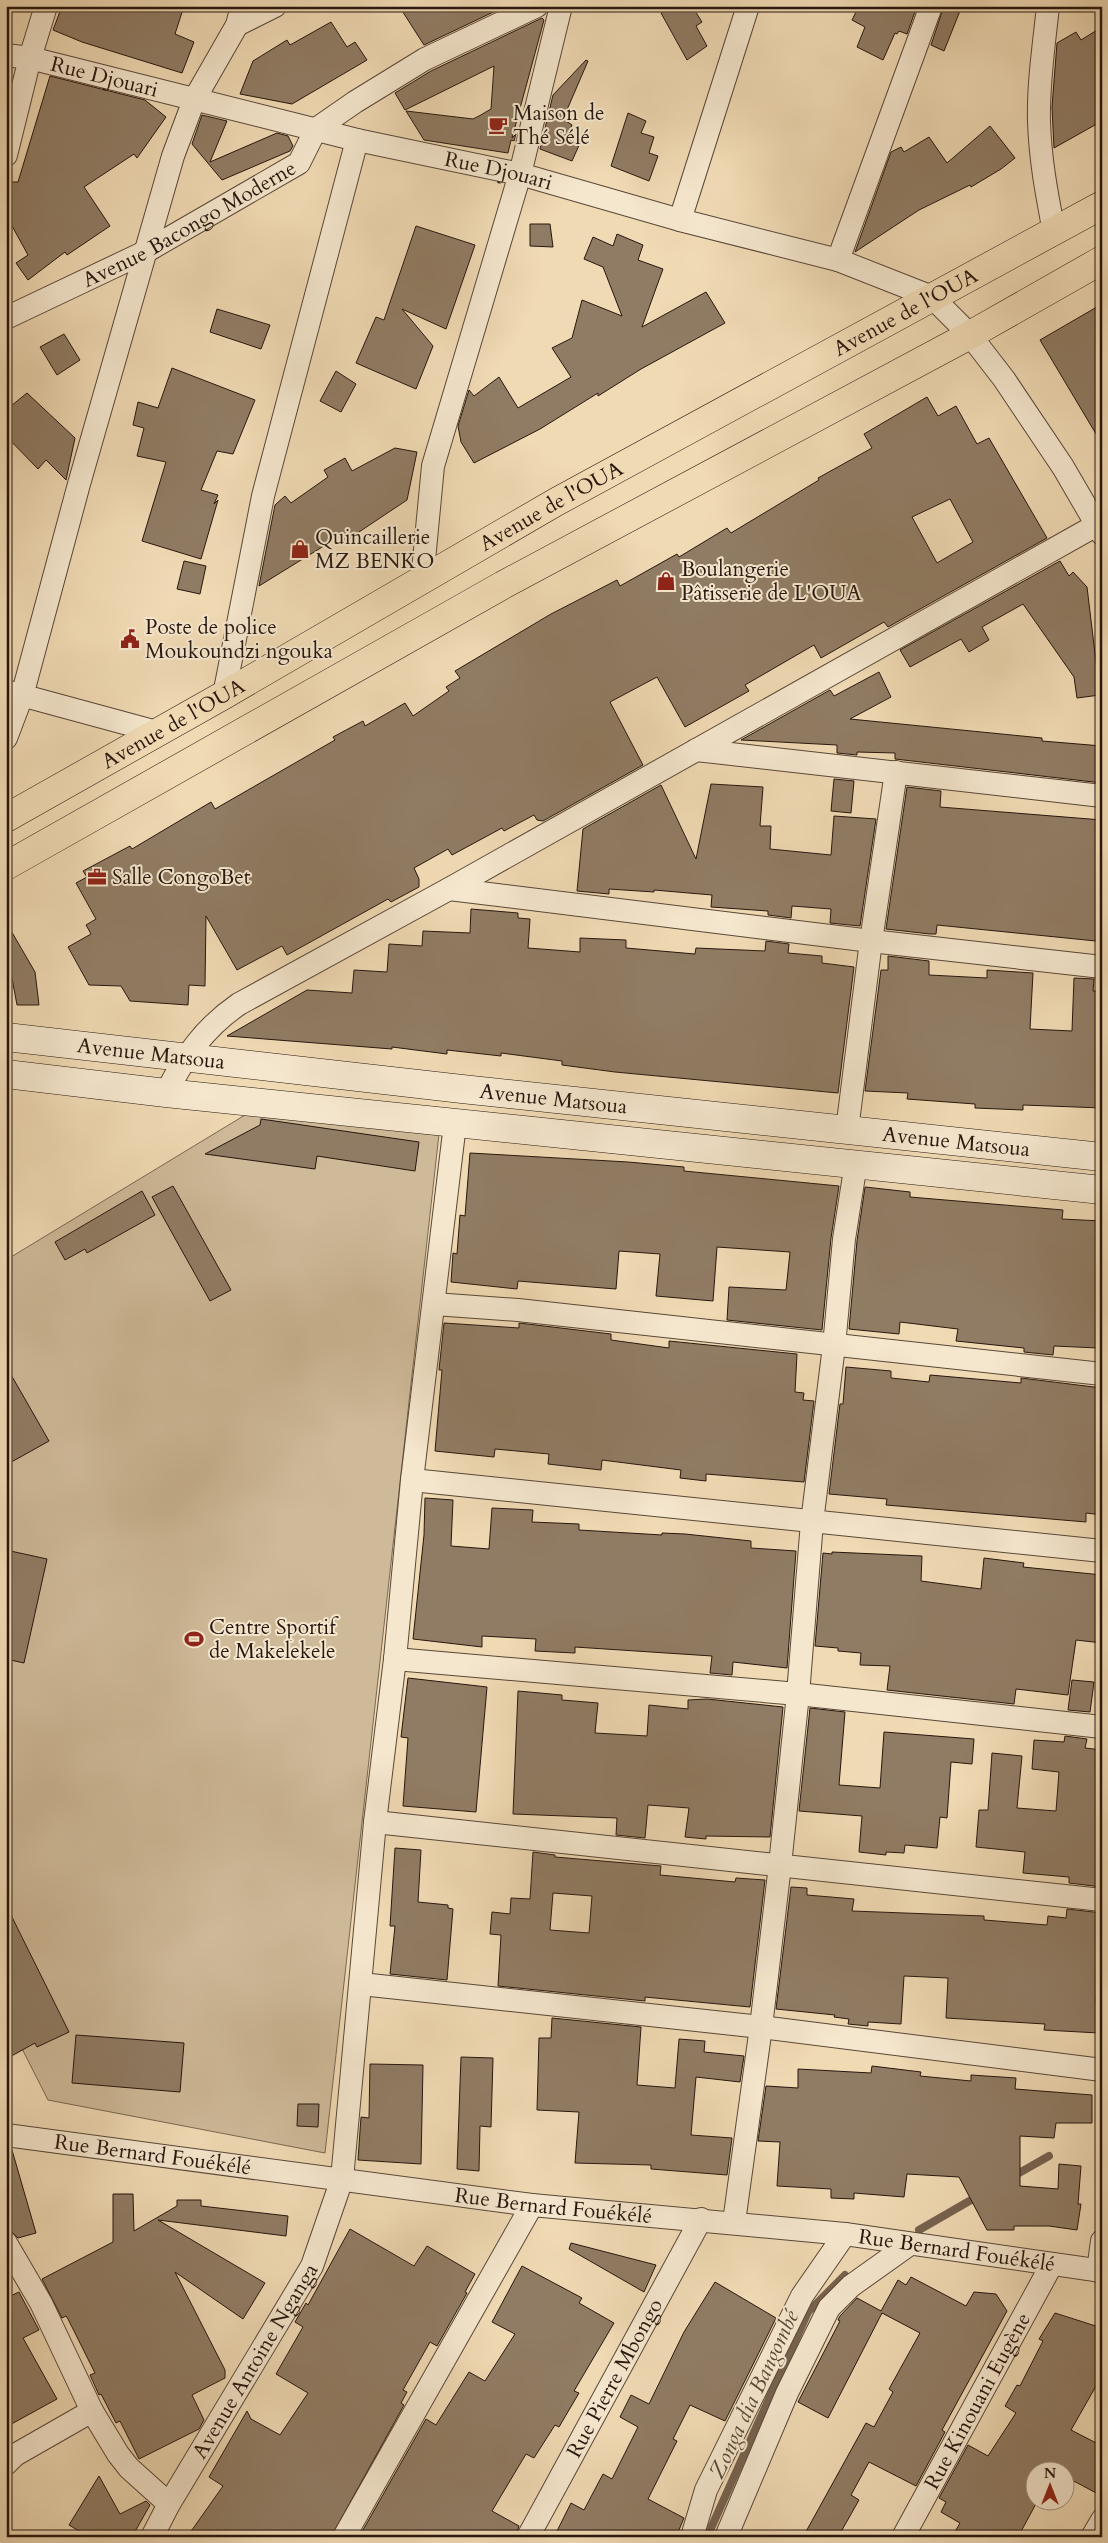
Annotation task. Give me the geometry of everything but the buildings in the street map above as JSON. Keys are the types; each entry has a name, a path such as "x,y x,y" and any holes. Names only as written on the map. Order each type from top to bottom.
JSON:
{"main road":[{"name":"Avenue de l'OUA","path":"6,818 224,695 556,502 1102,205"},
{"name":"Avenue de l'OUA","path":"6,866 503,585 970,335 1102,260"}],"street":[{"path":"6,155 30,58 46,6"},
{"path":"6,738 14,694 79,484 173,156 194,100 240,16 275,6"},
{"path":"316,129 425,59 538,6"},
{"path":"422,581 433,466 520,174 561,6"},
{"path":"680,220 748,6"},
{"path":"838,260 931,6"},
{"path":"1048,6 1040,75 1039,121 1042,161 1054,232"},
{"name":"Rue Djouari","path":"6,55 30,58 357,140 520,174 680,220 838,260 932,297 970,335 1004,379 1063,467 1100,528"},
{"name":"Avenue Bacongo Moderne","path":"6,318 145,252 299,163 316,129"},
{"path":"224,695 263,496 357,140"},
{"path":"166,1093 184,1058 225,1014 239,1004 1100,528"},
{"path":"14,694 157,732"},
{"path":"696,750 1102,796"},
{"path":"847,1130 871,941 896,772"},
{"path":"449,889 871,941 1102,967"},
{"name":"Avenue Matsoua","path":"6,1037 1102,1158"},
{"name":"Avenue Matsoua","path":"6,1074 456,1124 856,1163 1102,1190"},
{"name":"Avenue Antoine Nganga","path":"152,2537 312,2266 342,2179 375,1822 395,1659 412,1480 456,1124"},
{"path":"734,2222 761,2027 780,1865 798,1694 812,1522 834,1346 844,1239 856,1163"},
{"path":"434,1304 518,1310 1102,1374"},
{"path":"412,1480 1102,1551"},
{"path":"395,1659 798,1694 1102,1727"},
{"path":"375,1822 1102,1900"},
{"path":"361,1984 761,2027 1102,2070"},
{"name":"Rue Bernard Fouékélé","path":"6,2134 532,2204 845,2234 1100,2271"},
{"path":"344,2537 532,2204"},
{"name":"Rue Pierre Mbongo","path":"528,2537 701,2220"},
{"path":"692,2537 706,2490 802,2296 845,2234"},
{"path":"1100,2271 1102,2241"},
{"path":"6,2243 41,2303 92,2411 129,2468 170,2504"},
{"path":"726,2537 787,2394 828,2308 851,2286 910,2244"},
{"name":"Rue Kinouani Eugène","path":"903,2537 1052,2264"},
{"path":"6,2464 15,2455 92,2411"},
{"path":"1092,2537 1102,2520"}],"shaded area":[{"name":"Centre Sportif de Makelekele","path":"250,1112 439,1134 325,2153 48,2100 6,2017 6,1260"}],"waterway":[{"name":"Zonga dia Bangombé","path":"1012,2177 1049,2156"},
{"name":"Zonga dia Bangombé","path":"919,2230 978,2196"},
{"name":"Zonga dia Bangombé","path":"707,2537 808,2312 845,2275"}],"place":[{"name":"Maison de Thé Sélé","path":"498,125"},
{"name":"Quincaillerie MZ BENKO","path":"300,549"},
{"name":"Boulangerie Pâtisserie de L'OUA","path":"666,581"},
{"name":"Poste de police Moukoundzi ngouka","path":"130,639"},
{"name":"Salle CongoBet","path":"97,877"},
{"name":"Centre Sportif de Makelekele","path":"194,1639"}]}
